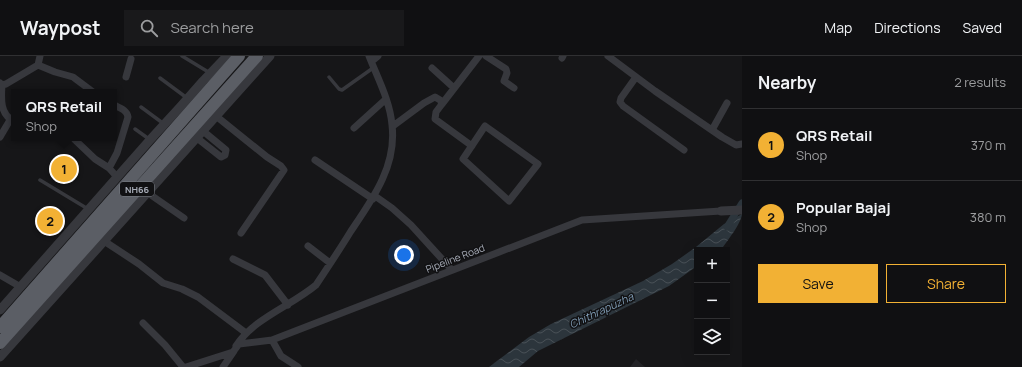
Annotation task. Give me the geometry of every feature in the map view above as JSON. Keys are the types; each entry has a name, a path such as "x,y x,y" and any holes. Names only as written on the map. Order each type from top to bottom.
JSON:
{"highway":[{"name":"NH66","path":"0,327 5,309 157,138 239,56"},
{"name":"NH66","path":"0,343 22,325 220,103 257,56"}],"street":[{"path":"38,65 40,56"},
{"path":"5,309 19,286 117,177 157,138 164,124 227,56"},
{"path":"0,357 22,325 104,241 216,116 220,103 270,56"},
{"path":"233,352 246,333 316,285 374,197 386,173 391,153 393,126 386,98 372,62 378,56"},
{"path":"472,146 435,119 436,112 479,56"},
{"path":"486,56 506,70 507,73 504,81 514,88"},
{"path":"608,56 722,137 736,145 742,144"},
{"path":"126,77 130,57"},
{"path":"11,119 3,113 0,100 1,84 38,65 55,72 73,76 89,89"},
{"path":"432,68 454,88"},
{"path":"636,77 621,98 620,102 623,106 684,150"},
{"path":"393,126 434,97 440,100 442,104"},
{"path":"354,128 386,98"},
{"path":"712,130 727,103"},
{"path":"109,168 117,154 128,117 128,113 117,106"},
{"path":"216,116 284,170 241,233"},
{"path":"0,137 11,121"},
{"path":"485,126 538,164 509,201 463,160 472,146 485,126"},
{"path":"76,141 95,159 109,168 117,177"},
{"path":"314,160 392,208 411,225 452,270"},
{"path":"148,193 184,218"},
{"name":"Pipeline Road","path":"239,344 272,340 582,220 742,210"},
{"path":"104,241 140,264 163,283 182,289 198,297 246,333"},
{"path":"308,246 330,263"},
{"path":"233,259 264,275 288,305"},
{"path":"0,275 19,286"},
{"path":"143,322 185,367 233,352 239,344"},
{"path":"272,340 281,356 298,367"},
{"path":"223,367 239,344"}],"lane":[{"path":"182,56 211,73"},
{"path":"329,77 339,89 342,90 372,62"},
{"path":"160,78 188,99"},
{"path":"141,107 164,124"},
{"path":"135,130 157,138"},
{"path":"40,180 89,209"}],"shaded area":[{"path":"636,359 645,367 630,367"}],"water":[{"path":"742,214 736,227 723,247 696,247 724,224"},
{"path":"694,248 694,268 669,286 538,351 519,367 489,367 529,337 551,324 643,281 672,264"}],"waterway":[{"name":"Chithrapuzha","path":"727,227 742,203"}],"place":[{"name":"QRS Retail","path":"64,169"},
{"name":"Popular Bajaj","path":"50,221"}]}
